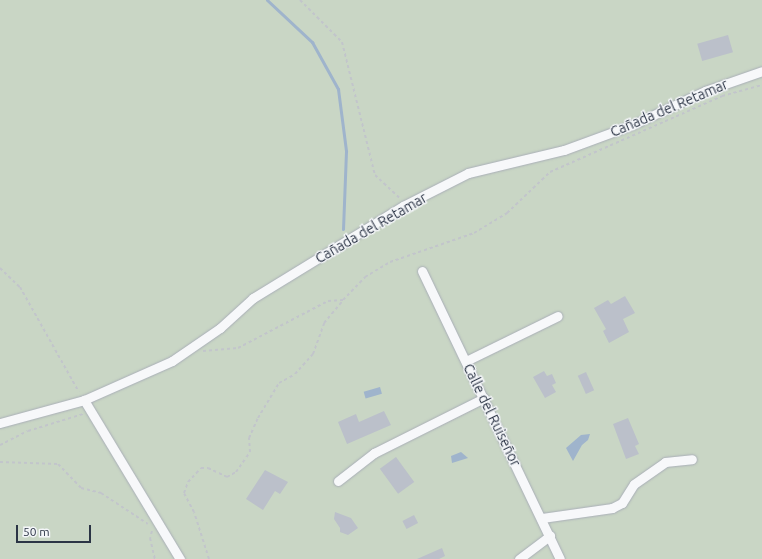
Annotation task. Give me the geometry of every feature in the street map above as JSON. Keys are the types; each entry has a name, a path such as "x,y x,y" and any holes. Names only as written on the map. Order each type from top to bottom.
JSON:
{"street":[{"name":"Cañada del Retamar","path":"0,423 84,400 172,361 220,328 253,298 404,206 468,173 564,150 632,125 704,91 762,71"},
{"name":"Calle del Ruiseñor","path":"422,271 542,518 560,559"},
{"path":"466,361 558,316"},
{"path":"338,481 374,452 484,398"},
{"path":"84,400 180,559"},
{"path":"542,518 612,508 622,504 634,484 665,462 692,459"},
{"path":"520,559 550,536"}],"path":[{"path":"300,0 342,42 375,175 398,195 404,206"},
{"path":"209,559 194,512 184,493 188,482 201,468 208,468 227,477 236,472 250,452 249,438 258,418 279,383 295,374 313,354 324,323 365,277 390,262 474,234 507,213 550,172 722,96 762,85"},
{"path":"0,268 20,287 84,400"},
{"path":"197,352 238,348 328,301 343,300"},
{"path":"0,445 28,431 73,419 90,410"},
{"path":"0,462 58,464 81,488 101,493 118,504 125,512 147,523 152,529 150,538 155,559"}],"green space":[{"path":"0,0 762,0 762,559 0,559"}],"water":[{"path":"380,387 382,394 366,398 364,392"},
{"path":"590,434 588,440 582,445 573,461 566,448 581,435"},
{"path":"461,452 468,458 452,463 451,456"}],"building":[{"path":"728,35 733,52 702,61 697,44"},
{"path":"625,296 635,313 623,319 629,332 609,343 603,331 606,329 594,308 608,300 611,304"},
{"path":"544,371 547,376 552,374 556,383 552,385 556,392 545,398 533,377"},
{"path":"586,372 594,390 586,394 578,376"},
{"path":"384,411 391,425 347,444 338,422 356,414 359,422"},
{"path":"628,418 639,444 635,446 639,454 626,459 613,424"},
{"path":"396,457 414,482 398,494 380,469"},
{"path":"265,470 288,482 280,494 275,491 263,510 246,499"},
{"path":"335,512 351,518 358,528 348,535 340,532 340,528 334,519"},
{"path":"414,515 418,523 407,529 402,521"},
{"path":"442,548 445,556 439,559 417,559"}],"waterway":[{"path":"267,0 312,42 338,89 346,151 343,229"}]}
